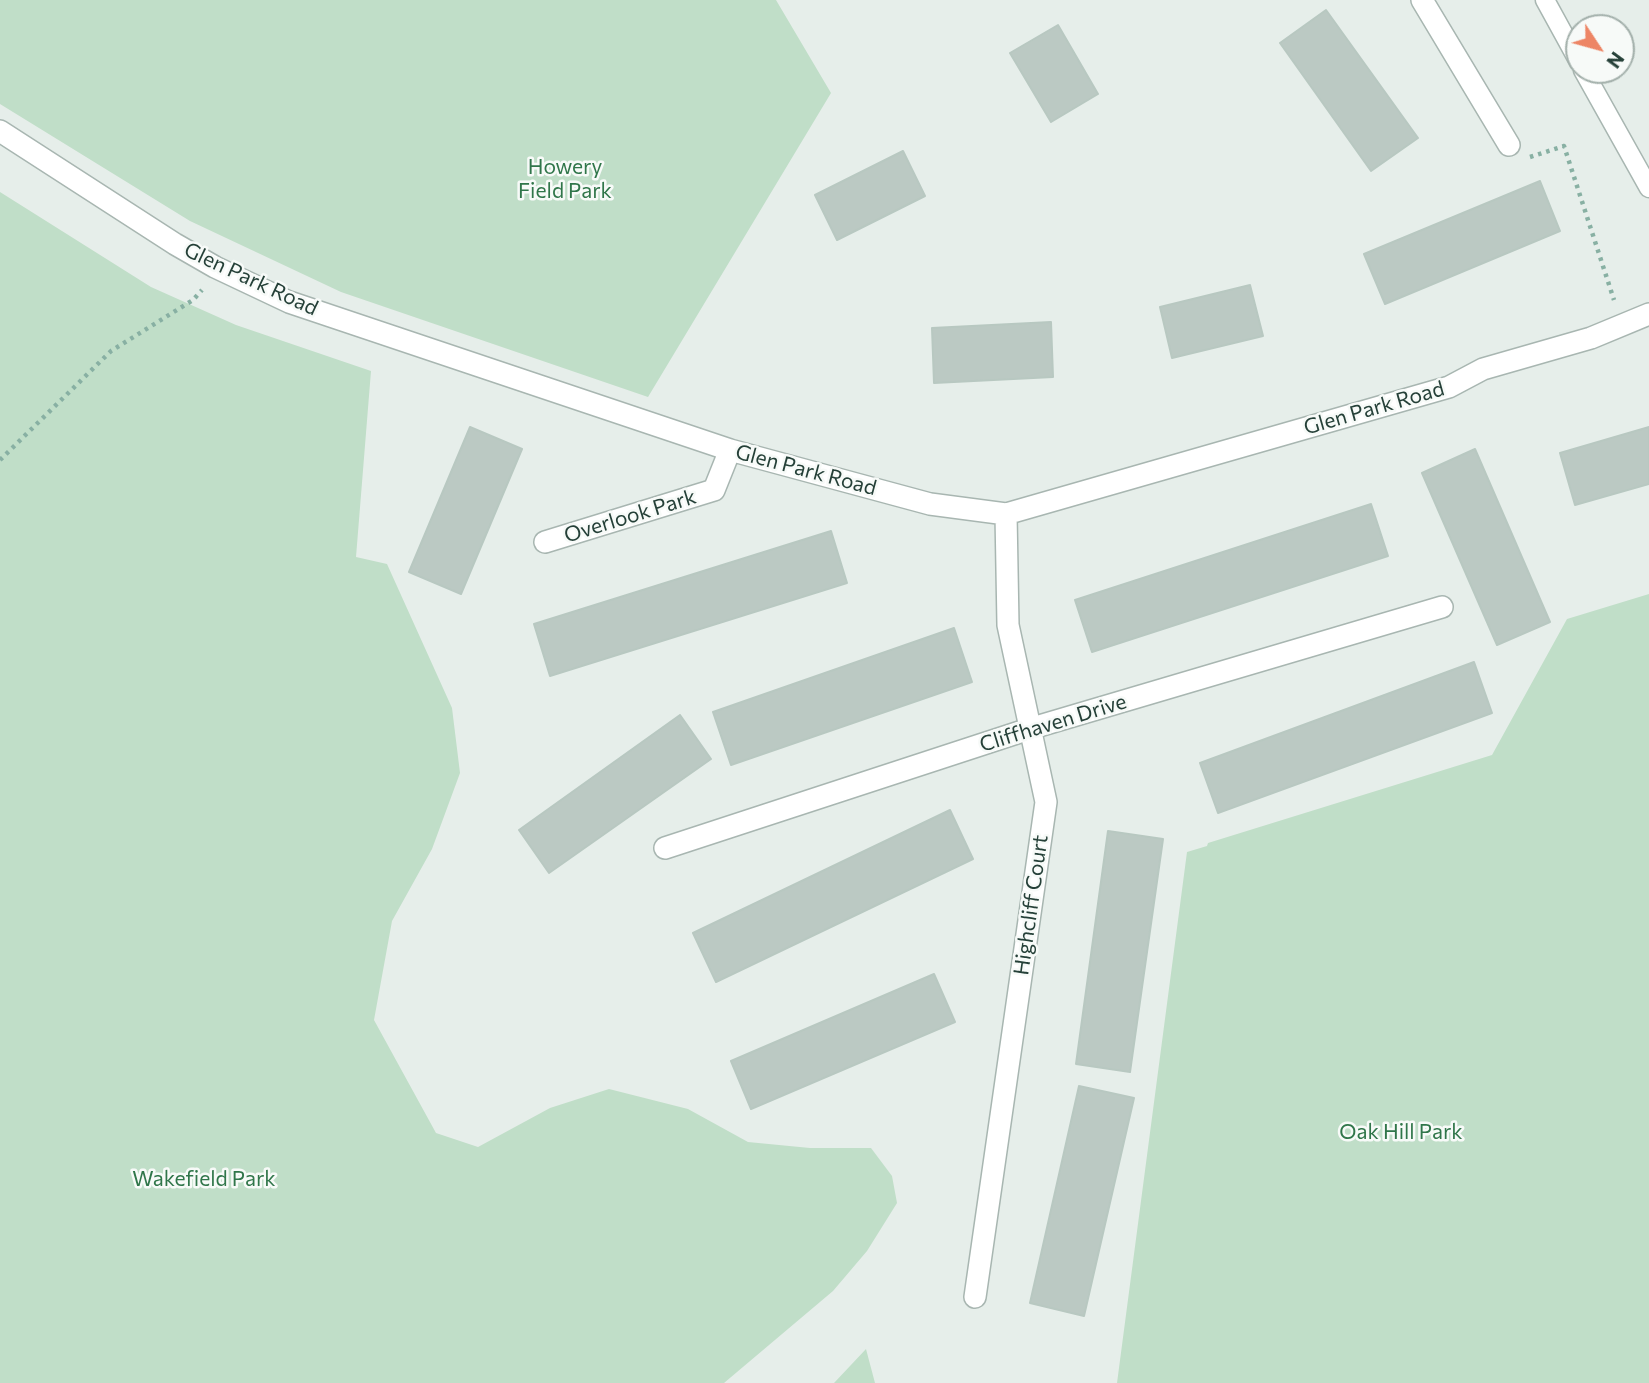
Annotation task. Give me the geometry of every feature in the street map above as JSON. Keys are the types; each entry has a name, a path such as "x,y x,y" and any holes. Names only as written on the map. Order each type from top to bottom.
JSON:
{"street":[{"path":"1422,0 1509,145"},
{"name":"Glen Park Road","path":"0,131 175,244 209,264 289,302 730,450 930,504 1006,514 1449,387 1483,369 1591,338 1649,314"},
{"name":"Overlook Park","path":"545,542 714,490 730,450"},
{"name":"Highcliff Court","path":"975,1297 1046,802 1008,625 1006,514"},
{"name":"Cliffhaven Drive","path":"666,848 1029,729 1442,607"}],"lane":[{"path":"1545,0 1565,36"},
{"path":"1591,84 1649,188"}],"path":[{"path":"1509,145 1508,164 1564,146 1624,324"},
{"path":"0,460 111,351 193,300 202,289 200,282 209,264"}],"green space":[{"name":"Howery Field Park","path":"0,0 776,0 831,93 648,397 341,292 190,221 0,104"},
{"name":"Wakefield Park","path":"0,192 151,287 236,325 371,371 356,557 387,564 452,708 460,773 432,849 392,921 374,1020 436,1133 478,1147 550,1108 609,1089 688,1109 748,1142 810,1148 871,1148 892,1176 897,1203 867,1251 833,1291 724,1383 0,1383"},
{"name":"Oak Hill Park","path":"1649,594 1649,1383 1117,1383 1187,852 1207,846 1208,843 1492,755 1567,619"},
{"path":"866,1349 875,1383 834,1383"}],"building":[{"path":"1326,10 1418,138 1371,171 1280,43"},
{"path":"1058,25 1098,94 1051,122 1010,53"},
{"path":"903,151 925,196 837,240 815,195"},
{"path":"1540,181 1560,231 1385,304 1364,254"},
{"path":"1250,285 1263,336 1172,358 1160,307"},
{"path":"1051,322 1053,377 934,383 932,328"},
{"path":"470,427 522,449 461,594 409,572"},
{"path":"1649,427 1649,484 1575,505 1560,453"},
{"path":"1475,449 1550,622 1497,645 1422,473"},
{"path":"1371,504 1388,556 1092,652 1075,600"},
{"path":"831,531 847,583 550,676 534,624"},
{"path":"954,628 972,682 731,765 713,712"},
{"path":"1474,662 1492,713 1218,813 1200,763"},
{"path":"680,715 711,759 549,873 519,830"},
{"path":"950,810 973,859 716,982 693,933"},
{"path":"1108,831 1163,839 1130,1072 1076,1064"},
{"path":"934,974 955,1022 751,1109 731,1061"},
{"path":"1079,1086 1134,1098 1084,1316 1030,1303"}]}
